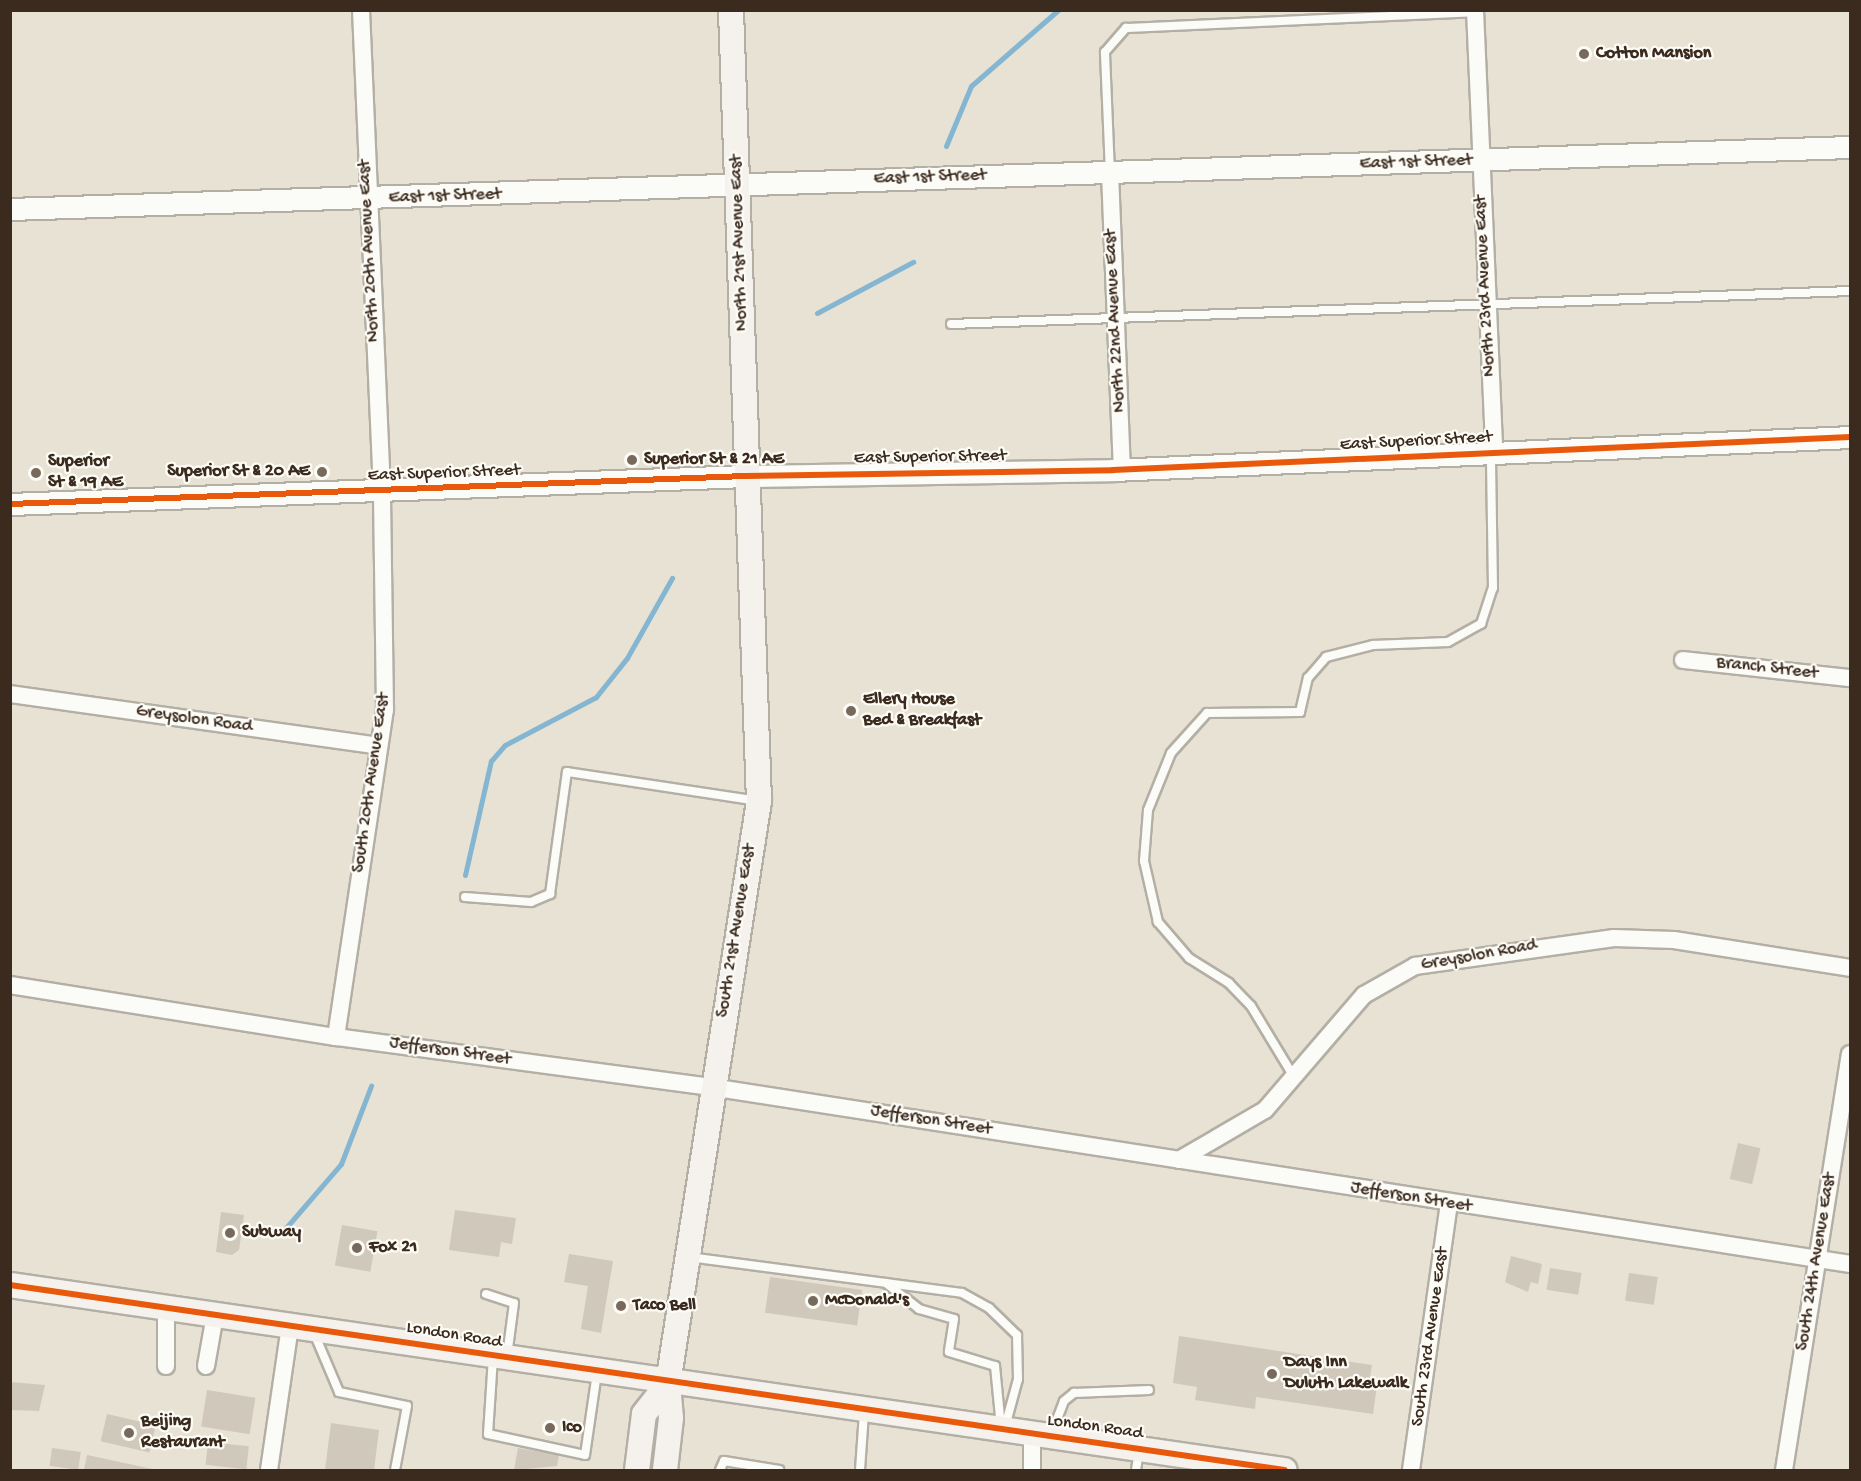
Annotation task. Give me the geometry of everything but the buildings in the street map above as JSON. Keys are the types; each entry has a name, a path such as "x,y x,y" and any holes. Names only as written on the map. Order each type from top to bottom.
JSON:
{"main road":[{"name":"North 21st Avenue East","path":"731,10 746,476"},
{"name":"South 21st Avenue East","path":"665,1470 671,1418 668,1383 711,1087 759,801 746,476"},
{"name":"London Road","path":"10,1285 864,1413 1002,1433 1042,1435 1138,1459 1280,1470"},
{"name":"South 21st Avenue East","path":"637,1470 644,1414 668,1383"}],"street":[{"name":"North 20th Avenue East","path":"361,10 366,200 382,491"},
{"name":"North 23rd Avenue East","path":"1475,11 1492,454"},
{"name":"East 1st Street","path":"10,209 366,200 738,184 1851,147"},
{"name":"North 22nd Avenue East","path":"1110,173 1113,318 1122,470"},
{"name":"East Superior Street","path":"10,504 746,476 1122,470 1851,436"},
{"name":"South 20th Avenue East","path":"336,1037 385,711 382,491"},
{"name":"Branch Street","path":"1683,660 1851,678"},
{"name":"Greysolon Road","path":"10,694 378,746"},
{"name":"Greysolon Road","path":"1179,1160 1245,1124 1294,1078 1364,995 1401,972 1432,962 1614,938 1674,940 1851,968"},
{"name":"Jefferson Street","path":"10,985 336,1037 711,1087 1449,1204 1851,1264"},
{"name":"South 24th Avenue East","path":"1784,1470 1818,1258 1846,1114 1851,1054"},
{"name":"South 23rd Avenue East","path":"1412,1470 1449,1204"},
{"path":"166,1308 166,1365"},
{"path":"206,1366 215,1315"},
{"path":"269,1470 290,1326"},
{"path":"1032,1470 1042,1435"}],"lane":[{"path":"1110,173 1106,51 1126,28 1475,11"},
{"path":"951,324 1486,308 1851,291"},
{"path":"1294,1078 1251,1006 1229,983 1189,958 1158,922 1144,861 1148,810 1171,753 1207,713 1300,712 1308,678 1326,657 1373,645 1448,642 1481,624 1493,588 1492,454"},
{"path":"465,897 531,902 550,894 567,772 759,801"},
{"path":"688,1257 962,1293 989,1308 1017,1335 1018,1379 1002,1433"},
{"path":"886,1283 918,1309 954,1319 949,1352 995,1366 1000,1377 996,1410 1002,1433"},
{"path":"486,1294 514,1303 500,1358 488,1434 585,1455 597,1373"},
{"path":"314,1330 339,1392 407,1406 396,1470"},
{"path":"1042,1435 1064,1401 1074,1393 1149,1390"},
{"path":"860,1470 864,1413"},
{"path":"720,1470 724,1461 779,1470"}],"waterway":[{"path":"946,146 971,86 1058,10"},
{"path":"817,313 913,262"},
{"path":"465,875 491,761 505,745 596,697 627,658 672,578"},
{"path":"284,1230 341,1164 371,1086"}],"cycle path":[{"path":"10,504 746,476 1113,470 1850,437"},
{"path":"10,1285 1285,1470"}],"place":[{"name":"Cotton Mansion","path":"1584,54"},
{"name":"Superior St & 21 AE","path":"632,460"},
{"name":"Superior St & 20 AE","path":"322,472"},
{"name":"Superior St & 19 AE","path":"36,473"},
{"name":"Ellery House Bed & Breakfast","path":"851,711"},
{"name":"Subway","path":"230,1233"},
{"name":"Fox 21","path":"357,1248"},
{"name":"McDonald's","path":"813,1301"},
{"name":"Taco Bell","path":"621,1306"},
{"name":"Days Inn Duluth Lakewalk","path":"1272,1374"},
{"name":"Ico","path":"550,1428"},
{"name":"Beijing Restaurant","path":"129,1433"}]}
